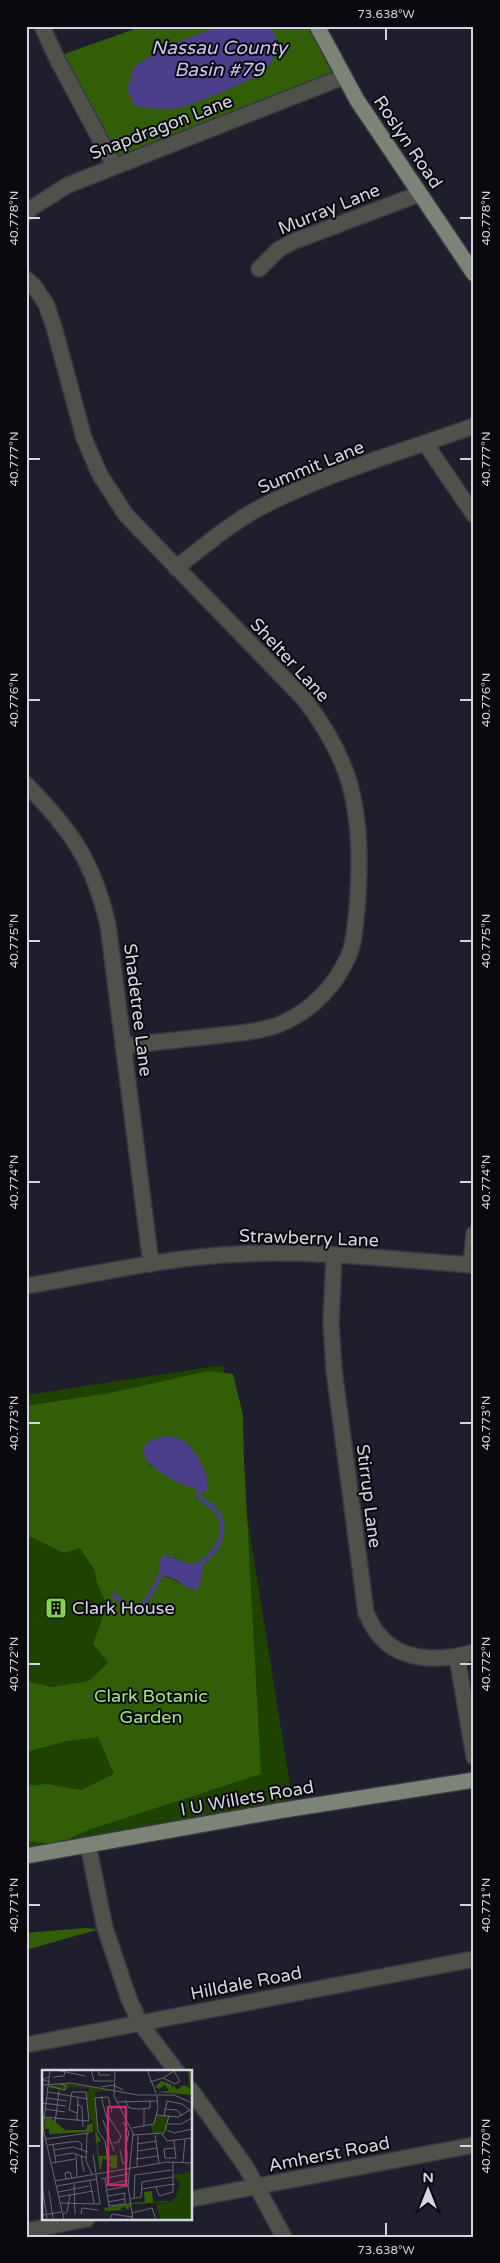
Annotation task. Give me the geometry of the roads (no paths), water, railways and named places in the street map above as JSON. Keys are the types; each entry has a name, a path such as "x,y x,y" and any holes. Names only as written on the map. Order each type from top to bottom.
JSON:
{"main road":[{"name":"Roslyn Road","path":"317,26 343,77 419,194 474,274"},
{"name":"I U Willets Road","path":"26,1856 474,1780"}],"street":[{"path":"42,26 56,57 114,165"},
{"name":"Snapdragon Lane","path":"26,213 33,206 68,185 114,165 343,77"},
{"name":"Murray Lane","path":"259,269 278,250 292,242 419,194"},
{"name":"Shelter Lane","path":"26,279 34,286 46,304 84,438 100,475 126,515 304,699 321,721 339,754 350,785 359,834 359,879 355,932 349,956 334,982 308,1009 286,1022 254,1031 123,1046"},
{"name":"Summit Lane","path":"176,568 229,528 261,507 300,489 474,426"},
{"path":"425,443 474,515"},
{"name":"Shadetree Lane","path":"26,784 66,827 80,847 100,892 108,925 151,1264"},
{"path":"472,1265 474,1234"},
{"name":"Strawberry Lane","path":"26,1286 195,1257 240,1254 303,1253 472,1265"},
{"name":"Stirrup Lane","path":"334,1256 331,1322 334,1370 366,1613 380,1637 404,1653 426,1658 457,1657 474,1652"},
{"path":"457,1657 474,1757"},
{"path":"88,1845 98,1898 112,1952 128,1999 140,2023 175,2070"},
{"name":"Hilldale Road","path":"26,2045 474,1958"},
{"path":"192,2091 246,2167 284,2237"},
{"name":"Amherst Road","path":"192,2199 474,2145"},
{"path":"26,2231 82,2220"}],"water":[{"name":"Nassau County Basin #79","path":"219,26 268,26 276,35 276,45 271,63 259,74 238,85 181,107 164,109 135,106 127,90 134,67 163,48"},
{"path":"166,1436 180,1439 192,1449 201,1463 207,1478 208,1492 184,1485 169,1477 146,1459 143,1450 149,1442"},
{"path":"165,1554 186,1563 203,1565 202,1577 197,1590 188,1588 159,1571 160,1560"}],"waterway":[{"path":"195,1565 203,1561 215,1550 219,1542 222,1526 216,1510 198,1495 200,1491"},
{"path":"114,1595 125,1605 137,1608 148,1597 161,1574 166,1573"}],"place":[{"name":"Clark House","path":"56,1608"}],"park label":[{"name":"Clark Botanic Garden","path":"151,1706"}]}
